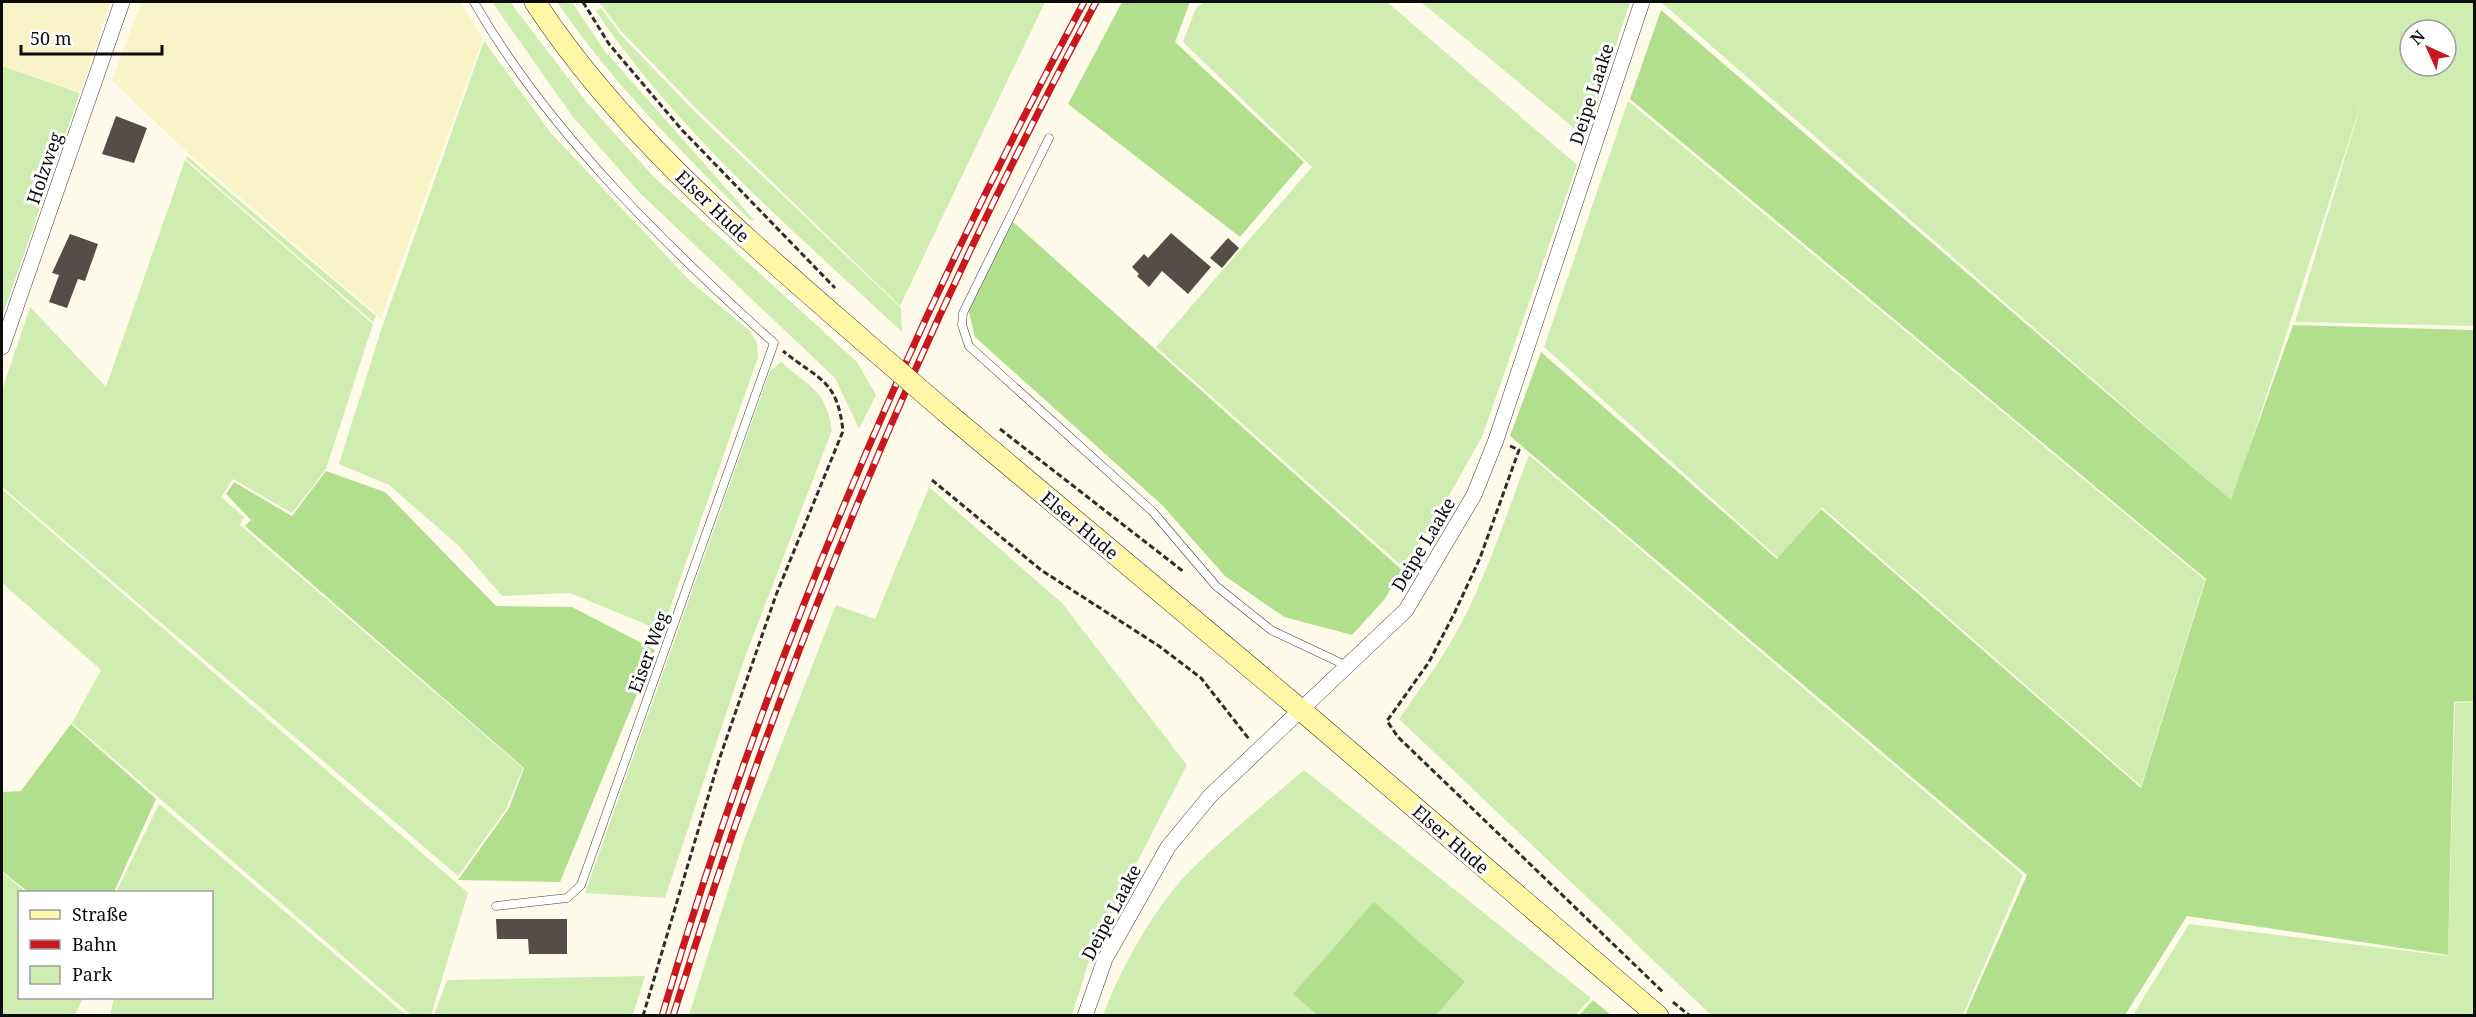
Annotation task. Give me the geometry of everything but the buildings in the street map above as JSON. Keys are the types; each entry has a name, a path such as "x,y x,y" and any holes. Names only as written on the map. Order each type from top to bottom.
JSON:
{"street":[{"name":"Holzweg","path":"2,347 122,2"},
{"name":"Elser Hude","path":"535,2 604,93 665,160 760,250 947,413 1301,710 1658,1016"},
{"name":"Deipe Laake","path":"1085,1016 1105,959 1168,847 1210,796 1345,665 1406,610 1474,495 1496,440 1642,2"}],"lane":[{"path":"474,2 532,87 624,197 703,279 774,343"},
{"path":"1049,138 963,313 962,325 969,346 1153,512 1216,586 1271,630 1345,665"},
{"name":"Eiser Weg","path":"496,906 567,898 581,885 774,343"}],"path":[{"path":"583,2 609,44 682,130 836,289"},
{"path":"643,1016 719,760 776,595 843,431 840,407 829,385 774,343"},
{"path":"991,423 1185,572"},
{"path":"1496,440 1519,450 1480,558 1429,662 1387,721 1398,737 1690,1016"},
{"path":"932,480 1041,570 1159,646 1202,678 1258,750"}],"shaded area":[{"path":"2,2 110,2 80,92 2,66"},
{"path":"141,2 461,2 483,39 381,318 188,153 112,81"}],"green space":[{"path":"492,2 510,2 588,104 653,176 857,362 876,395 859,429 835,378 640,193 573,117"},
{"path":"557,2 572,2 604,50 754,220 750,220 648,116 601,61"},
{"path":"599,2 1045,2 900,306 699,111 621,31"},
{"path":"1122,2 1190,2 1175,42 1304,162 1240,237 1068,104"},
{"path":"1204,2 1387,2 1577,165 1482,437 1442,508 1404,568 1156,347 1312,167 1183,42 1196,8"},
{"path":"1421,2 1630,2 1586,138"},
{"path":"2474,2 2474,326 2295,322 2363,98 2232,501 1662,3"},
{"path":"601,8 620,34 697,114 901,308 902,332 780,219 701,140 629,56 596,11"},
{"path":"1661,10 2231,500 2293,325 2474,330 2474,701 2454,702 2448,955 2187,916 2125,1015 1965,1015 2027,875 1510,436 1541,352 1777,559 1821,509 2141,788 2206,579 1630,99"},
{"path":"484,41 550,132 690,281 750,331 757,343 758,357 662,631 570,593 502,596 459,546 389,485 339,464 382,327"},
{"path":"2,66 80,93 2,317"},
{"path":"1628,101 2205,580 2141,786 1822,507 1778,558 1544,347"},
{"path":"187,156 376,316 373,322 186,159"},
{"path":"185,160 373,324 326,469 292,513 233,479 221,497 244,517 240,525 523,768 506,809 458,876 2,487 2,390 30,307 106,387"},
{"path":"1012,221 1402,570 1384,600 1352,635 1284,617 1225,576 1162,505 975,337 968,308"},
{"path":"781,362 815,390 825,405 832,430 745,657 665,898 585,893 770,371"},
{"path":"1529,455 2023,875 1963,1015 1711,1015 1399,719 1464,618 1490,558"},
{"path":"326,471 385,492 496,606 572,607 655,650 560,882 458,880 509,808 524,768 245,526 251,520 226,494 234,482 292,516"},
{"path":"929,487 1062,603 1187,765 1093,948 1072,1015 689,1015 744,840 836,605 875,619"},
{"path":"2,489 468,893 431,1015 411,1015 72,723 101,670 2,583"},
{"path":"2474,702 2474,1015 2133,1015 2189,924 2448,956 2455,703"},
{"path":"71,724 156,799 114,891 27,891 2,871 2,792 21,791"},
{"path":"1304,770 1591,998 1576,1015 1436,1015 1465,982 1293,994 1317,1015 1103,1016 1128,959 1152,919 1177,885 1218,845"},
{"path":"159,804 406,1015 110,1015 114,999 213,999 213,891 116,891"},
{"path":"2,872 25,891 18,891 18,999 83,999 75,1015 2,1015"},
{"path":"1374,902 1465,982 1436,1015 1317,1015 1293,994"},
{"path":"645,976 633,1015 434,1015 447,980"},
{"path":"1593,1000 1611,1015 1579,1015"}],"railway":[{"path":"662,1016 747,754 847,498 960,247 1020,124 1084,2"},
{"path":"673,1016 760,755 808,626 860,499 914,372 972,247 1032,124 1096,2"}]}
